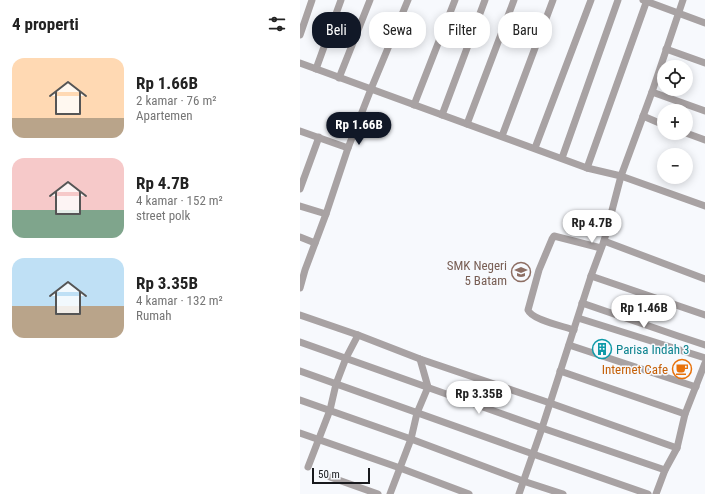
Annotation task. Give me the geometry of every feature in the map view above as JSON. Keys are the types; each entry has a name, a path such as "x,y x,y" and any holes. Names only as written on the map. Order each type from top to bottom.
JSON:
{"street":[{"path":"300,36 312,0"},
{"path":"316,69 341,0"},
{"path":"339,78 370,0"},
{"path":"300,288 303,269 326,214 348,148 408,0"},
{"path":"414,105 455,0"},
{"path":"442,115 485,0"},
{"path":"467,124 514,0"},
{"path":"502,136 553,0"},
{"path":"535,148 591,0"},
{"path":"562,158 618,0"},
{"path":"519,494 602,244 621,176 652,92 683,0"},
{"path":"587,168 645,1 705,23"},
{"path":"666,49 705,63"},
{"path":"300,63 587,168 621,176 705,206"},
{"path":"652,92 705,111"},
{"path":"643,116 657,122"},
{"path":"300,131 348,148"},
{"path":"693,136 705,140"},
{"path":"300,189 319,137"},
{"path":"300,206 326,214"},
{"path":"574,330 529,314 528,310 539,270 554,236 602,244 705,278"},
{"path":"300,237 315,242"},
{"path":"591,276 705,315"},
{"path":"582,303 705,345"},
{"path":"300,315 358,335 420,360 550,403 677,448"},
{"path":"578,318 705,358"},
{"path":"308,467 330,410 336,384 346,358 358,335"},
{"path":"300,342 665,470"},
{"path":"569,345 696,387"},
{"path":"390,494 411,439 417,412 428,387 420,360"},
{"path":"656,494 665,470 677,448 685,414 705,363"},
{"path":"300,371 648,494"},
{"path":"560,372 685,414"},
{"path":"300,400 411,439 523,481 563,494"},
{"path":"300,433 470,494"},
{"path":"330,477 378,494"}],"place":[{"name":"SMK Negeri 5 Batam","path":"521,272"},
{"name":"Parisa Indah 3","path":"602,349"},
{"name":"Internet Cafe","path":"682,369"}]}
